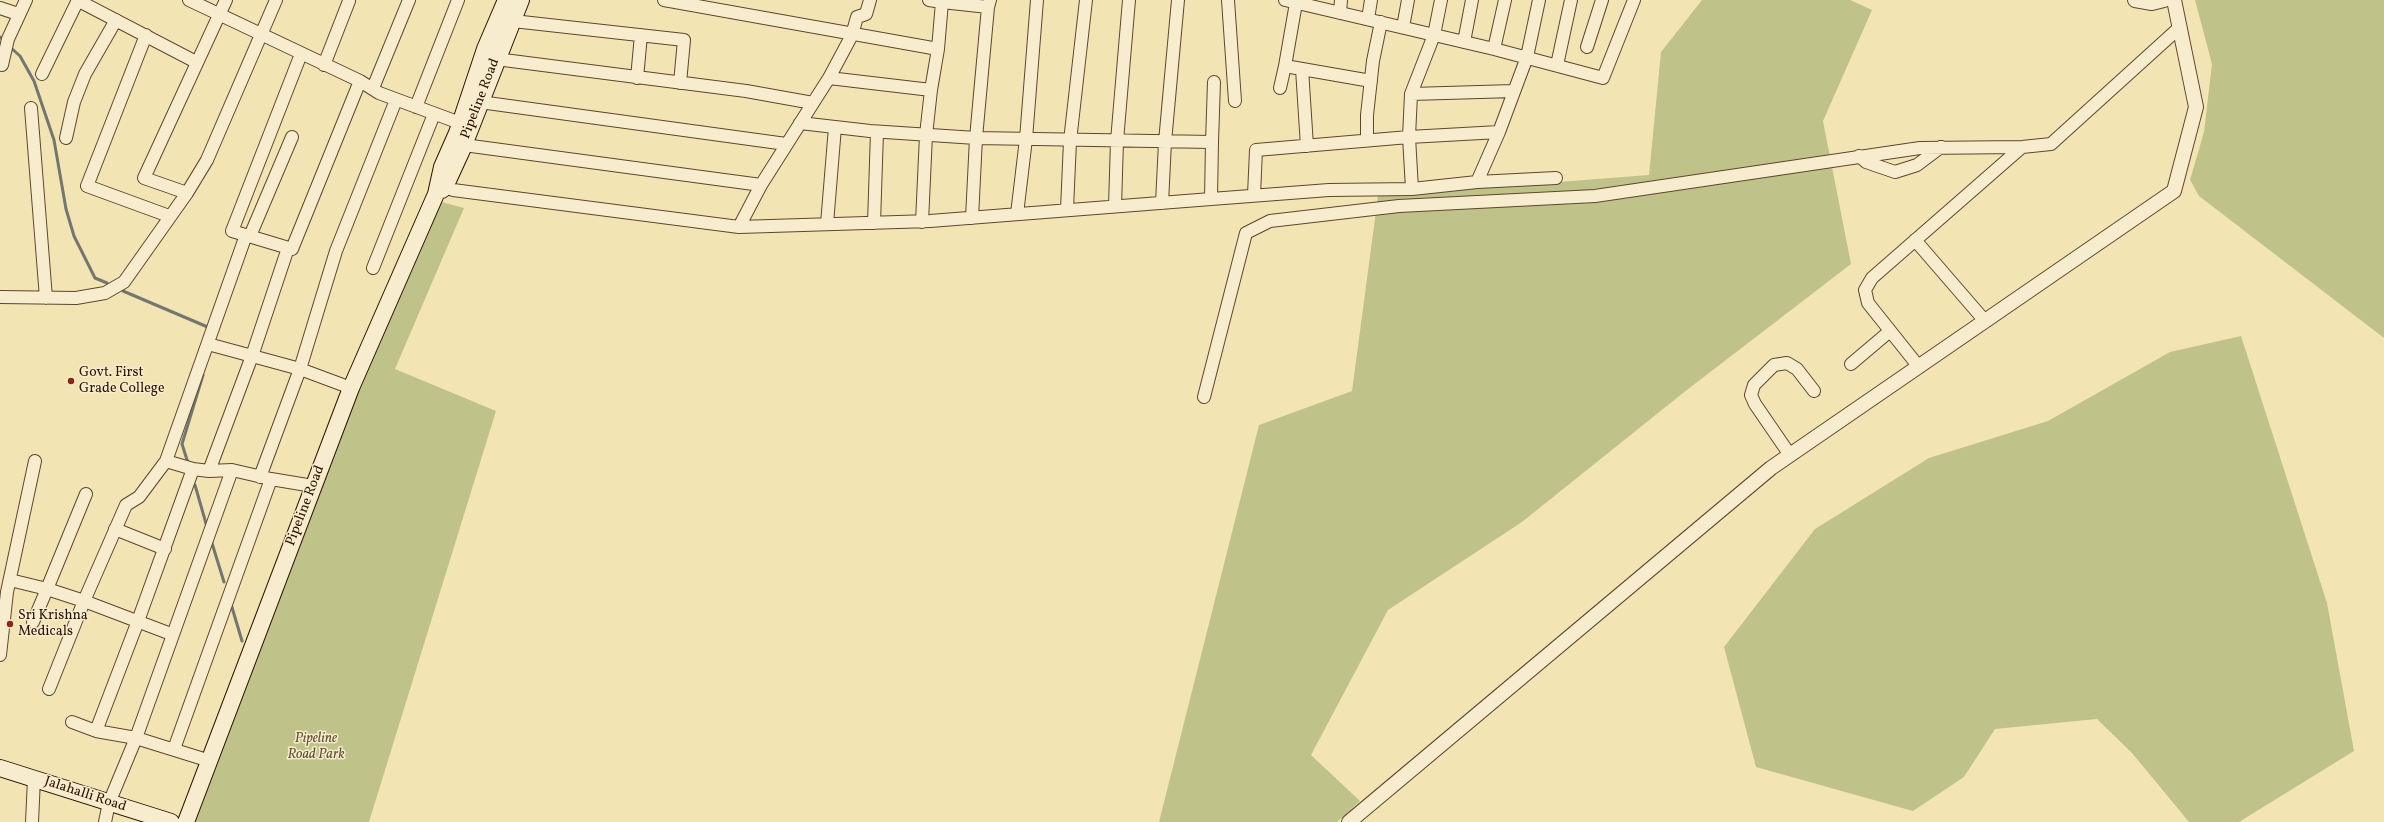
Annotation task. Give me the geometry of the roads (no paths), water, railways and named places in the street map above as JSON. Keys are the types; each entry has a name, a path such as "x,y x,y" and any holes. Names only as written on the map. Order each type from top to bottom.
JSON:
{"main road":[{"name":"Pipeline Road","path":"186,822 351,388 439,188 485,49 506,0"},
{"name":"Pipeline Road","path":"439,188 464,145 496,59 522,0"},
{"name":"Jalahalli Road","path":"0,768 171,822"}],"street":[{"path":"1,68 7,43 18,14 26,0"},
{"path":"42,74 78,0 196,62"},
{"path":"190,0 360,81 373,88 379,94 460,123"},
{"path":"186,194 144,178 196,62 226,0"},
{"path":"0,296 76,298 105,293 118,286 128,277 169,216 186,194 207,160 276,0"},
{"path":"373,88 409,0"},
{"path":"416,107 458,0"},
{"path":"664,0 720,5 852,35 938,49"},
{"path":"739,227 761,185 829,78 852,35 857,17 866,14 870,0"},
{"path":"930,0 989,4 976,138 972,218"},
{"path":"1017,214 1026,139 1037,0"},
{"path":"1067,210 1070,141 1086,0"},
{"path":"1115,206 1117,141 1129,0"},
{"path":"1162,203 1165,142 1178,0"},
{"path":"1228,0 1235,101"},
{"path":"1340,13 1341,0"},
{"path":"1368,19 1371,0"},
{"path":"1403,27 1408,0"},
{"path":"1412,189 1409,137 1410,94 1434,35 1441,0"},
{"path":"1464,42 1472,0"},
{"path":"1494,49 1505,0"},
{"path":"1477,182 1499,132 1527,57 1538,0"},
{"path":"1557,65 1571,0"},
{"path":"1587,47 1602,0"},
{"path":"1280,88 1298,2 1527,57 1603,78 1634,0"},
{"path":"2136,0 2152,3 2164,0"},
{"path":"1349,822 1486,708 1564,640 1771,468 2174,192 2196,107 2174,0"},
{"path":"324,65 349,1"},
{"path":"922,222 926,135 931,90 938,49 942,1"},
{"path":"0,8 18,14"},
{"path":"66,138 74,102 85,74 116,20"},
{"path":"513,21 684,40 680,83"},
{"path":"1367,140 1367,115 1371,81 1381,22"},
{"path":"1204,397 1246,232 1270,221 1399,206 1595,196 1920,148 2051,144 2179,28"},
{"path":"146,35 87,186 169,216"},
{"path":"637,78 641,35"},
{"path":"301,54 232,231 292,250 360,81"},
{"path":"496,59 746,91 813,103"},
{"path":"1285,66 1371,81"},
{"path":"1302,69 1307,146"},
{"path":"829,78 931,90"},
{"path":"1210,199 1214,82"},
{"path":"1410,94 1514,91"},
{"path":"174,749 265,478 336,251 396,100"},
{"path":"480,102 786,144"},
{"path":"31,108 46,298"},
{"path":"373,268 434,114"},
{"path":"800,123 877,132 976,138 1070,141 1212,142"},
{"path":"827,224 835,127"},
{"path":"874,223 877,132"},
{"path":"1254,195 1256,150 1367,140 1499,132"},
{"path":"49,689 84,601 126,505 139,497 166,461 211,334 248,236 292,137"},
{"path":"464,145 761,185"},
{"path":"1919,367 1868,303 1865,290 1872,278 2022,146"},
{"path":"1859,156 1866,162 1895,172 1917,165 1941,148"},
{"path":"439,188 739,227 922,222 1254,195 1329,190 1412,189 1477,182 1556,178"},
{"path":"1915,240 1985,321"},
{"path":"208,472 252,356 288,248"},
{"path":"1851,364 1890,331"},
{"path":"211,334 252,356 300,369 351,388"},
{"path":"1790,455 1755,404 1751,395 1754,385 1774,365 1787,363 1797,370 1814,391"},
{"path":"0,655 6,588 35,461"},
{"path":"166,461 208,472 232,470 265,478 313,486"},
{"path":"96,731 165,549 190,468"},
{"path":"105,822 109,802 136,738 171,634 232,470"},
{"path":"33,622 86,494"},
{"path":"115,529 165,549"},
{"path":"6,588 47,589 84,601 171,634"},
{"path":"72,722 96,731 136,738 210,761"},
{"path":"32,822 34,778"}],"waterway":[{"path":"0,37 5,42"},
{"path":"10,47 20,56 34,81 54,140 66,209 74,236 95,278 107,283"},
{"path":"123,291 210,328"},
{"path":"188,463 182,444 203,375"},
{"path":"195,485 207,527"},
{"path":"211,540 224,582"},
{"path":"231,604 242,641"}],"place":[{"name":"Govt. First Grade College","path":"71,381"},
{"name":"Sri Krishna Medicals","path":"10,624"}],"park label":[{"name":"Pipeline Road Park","path":"316,748"}]}
